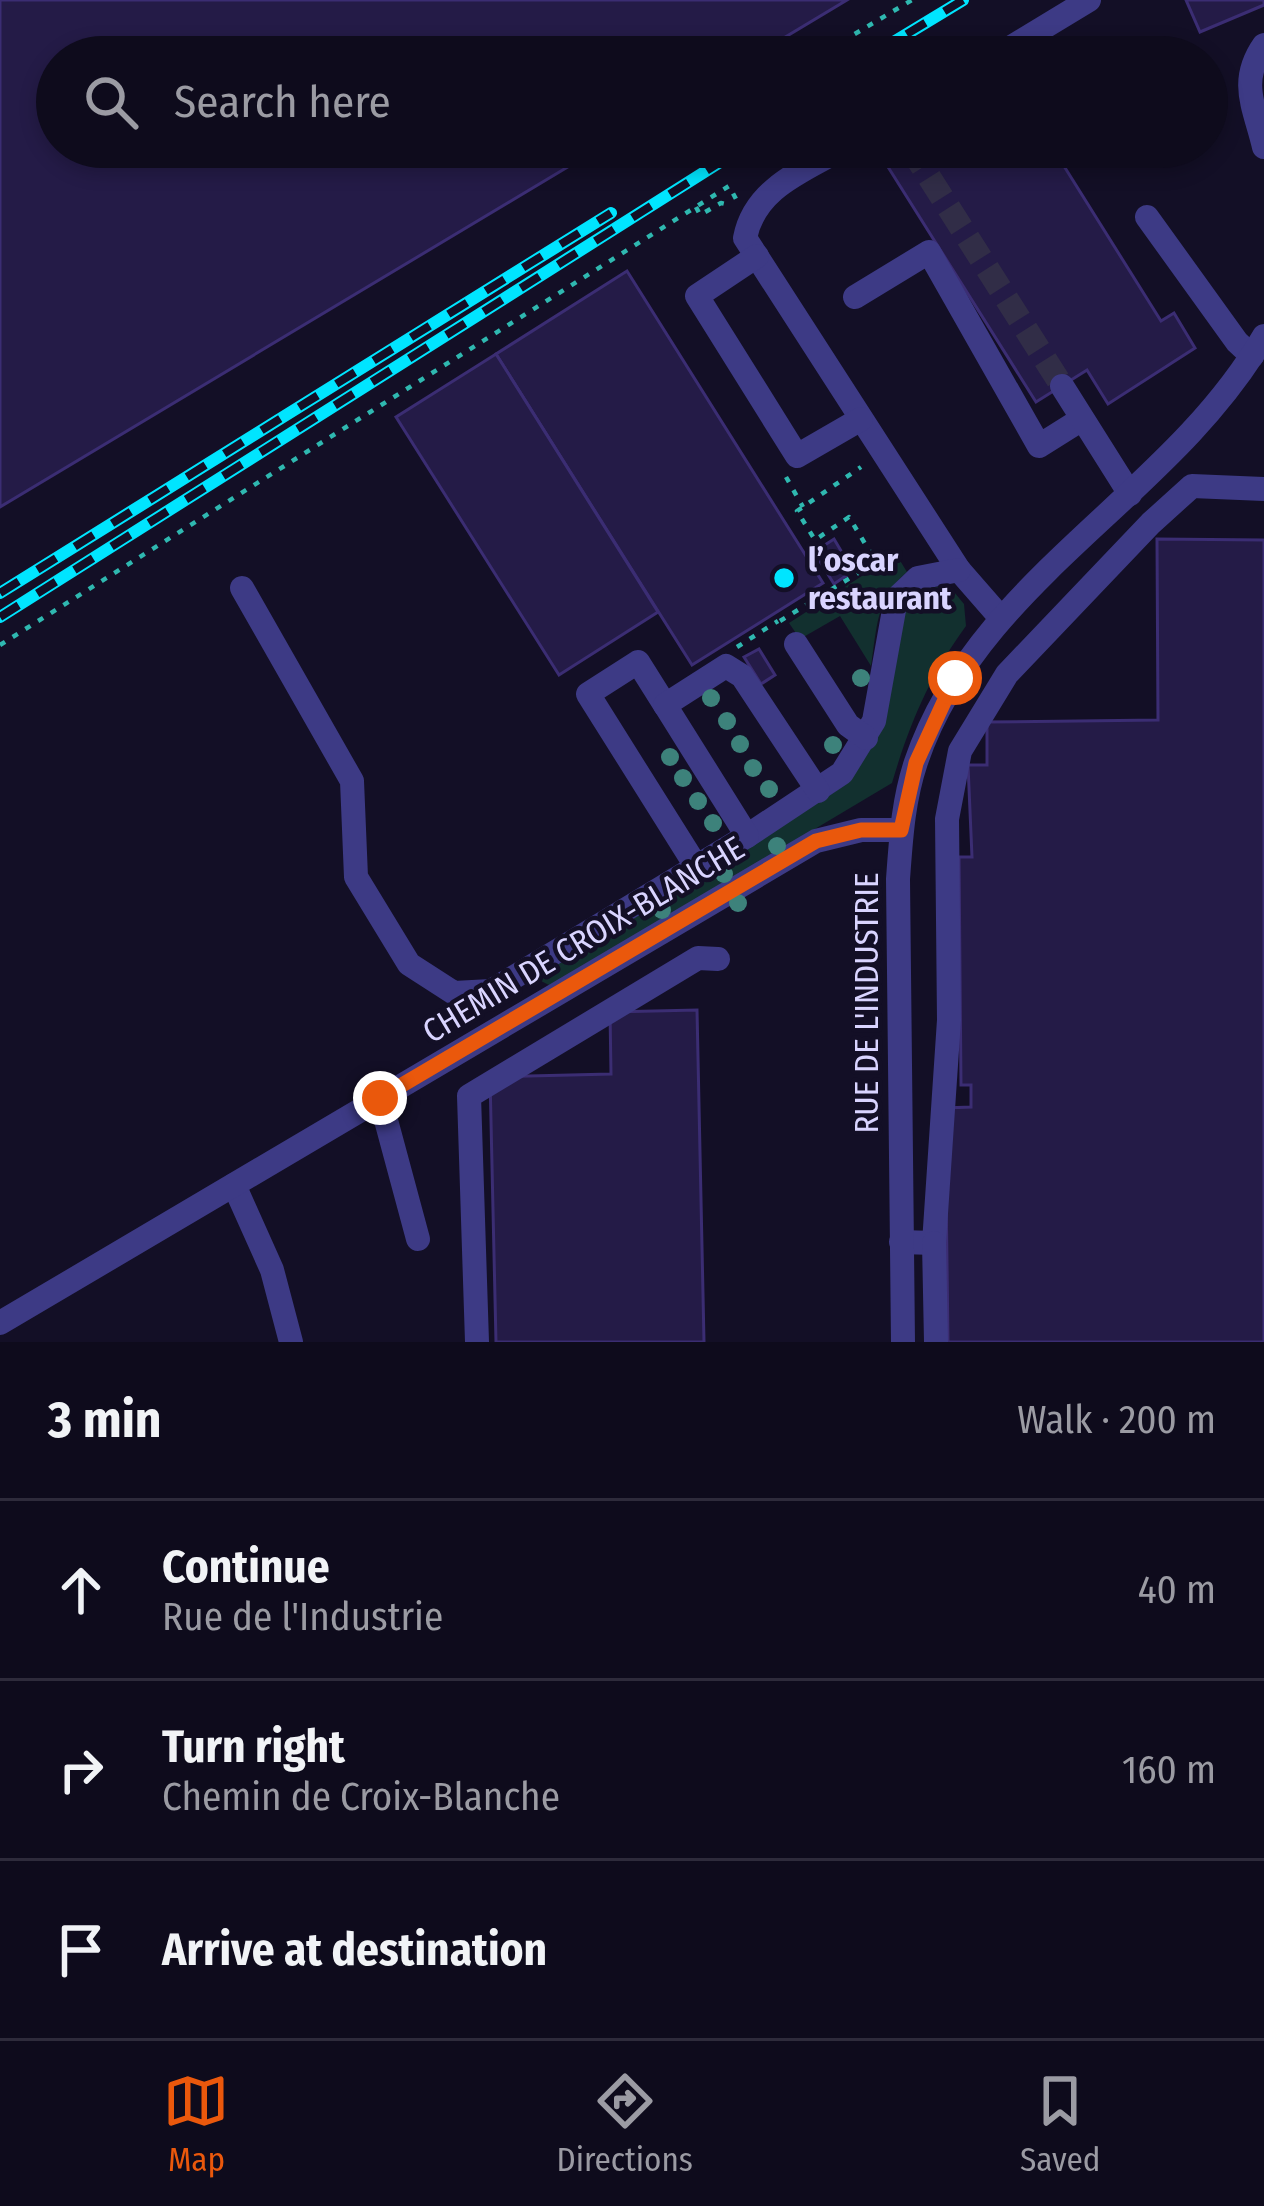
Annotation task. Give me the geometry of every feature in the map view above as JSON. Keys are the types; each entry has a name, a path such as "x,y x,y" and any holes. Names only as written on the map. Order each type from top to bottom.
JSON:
{"street":[{"path":"1030,36 1089,0"},
{"path":"1264,45 1252,65 1248,85 1264,147"},
{"path":"808,168 770,190 751,236 698,296 797,456 861,418"},
{"path":"1147,217 1237,342 1258,346"},
{"path":"751,236 959,570 1000,617"},
{"path":"855,297 929,253 1039,446 1082,418"},
{"name":"RUE DE L'INDUSTRIE","path":"903,1342 898,879 911,778 936,714 971,652 1000,617 1203,423 1258,346"},
{"path":"1061,386 1130,494"},
{"path":"936,1342 934,1243 949,1020 947,819 960,751 1007,674 1192,486 1264,489"},
{"path":"242,588 352,781 356,877 409,964 454,994 491,991 842,773 874,721 896,599 918,578 959,570"},
{"path":"796,644 848,724 866,738"},
{"path":"696,866 588,694 638,662 747,836"},
{"path":"665,705 726,666 742,676 818,791"},
{"name":"CHEMIN DE CROIX-BLANCHE","path":"0,1323 816,841 861,830 901,830"},
{"path":"477,1342 469,1096 698,958 718,959"},
{"path":"380,1098 418,1239"},
{"path":"234,1185 272,1270 291,1342"},
{"path":"901,1243 934,1243"}],"path":[{"path":"851,36 912,0"},
{"path":"0,645 729,186"},
{"path":"696,207 700,215 722,203 751,236"},
{"path":"726,666 729,651 876,562 849,518 815,540 797,511 869,462"},
{"path":"780,621 796,644"}],"green space":[{"path":"896,554 907,572 884,603 871,666 840,616 800,639 789,623"},
{"path":"929,587 950,587 964,604 966,626 922,701 892,783 551,986 533,977 836,791 911,599"}],"building":[{"path":"0,0 847,0 787,36 36,36 36,168 566,168 0,507"},
{"path":"1186,0 1264,0 1264,5 1200,32"},
{"path":"889,168 1065,168 1161,321 1174,313 1195,348 1108,404 1087,370 1036,402"},
{"path":"627,271 823,583 692,665 496,354"},
{"path":"496,354 658,612 559,675 396,417"},
{"path":"834,539 853,571 834,584 814,552"},
{"path":"1157,539 1264,540 1264,1342 948,1342 945,1108 971,1107 971,1085 961,1085 959,857 972,857 968,765 987,765 987,722 1158,720"},
{"path":"759,649 775,675 761,684 744,657"},
{"path":"697,1010 704,1342 496,1342 490,1077 611,1074 610,1012"}],"tunnel":[{"path":"923,168 1062,386"}],"railway":[{"path":"904,36 963,0"},
{"path":"0,617 711,168"},
{"path":"0,593 611,213"}],"place":[{"name":"l’oscar restaurant","path":"784,578"}],"route":[{"path":"380,1098 816,841 861,830 901,830 916,763 955,678"}]}
